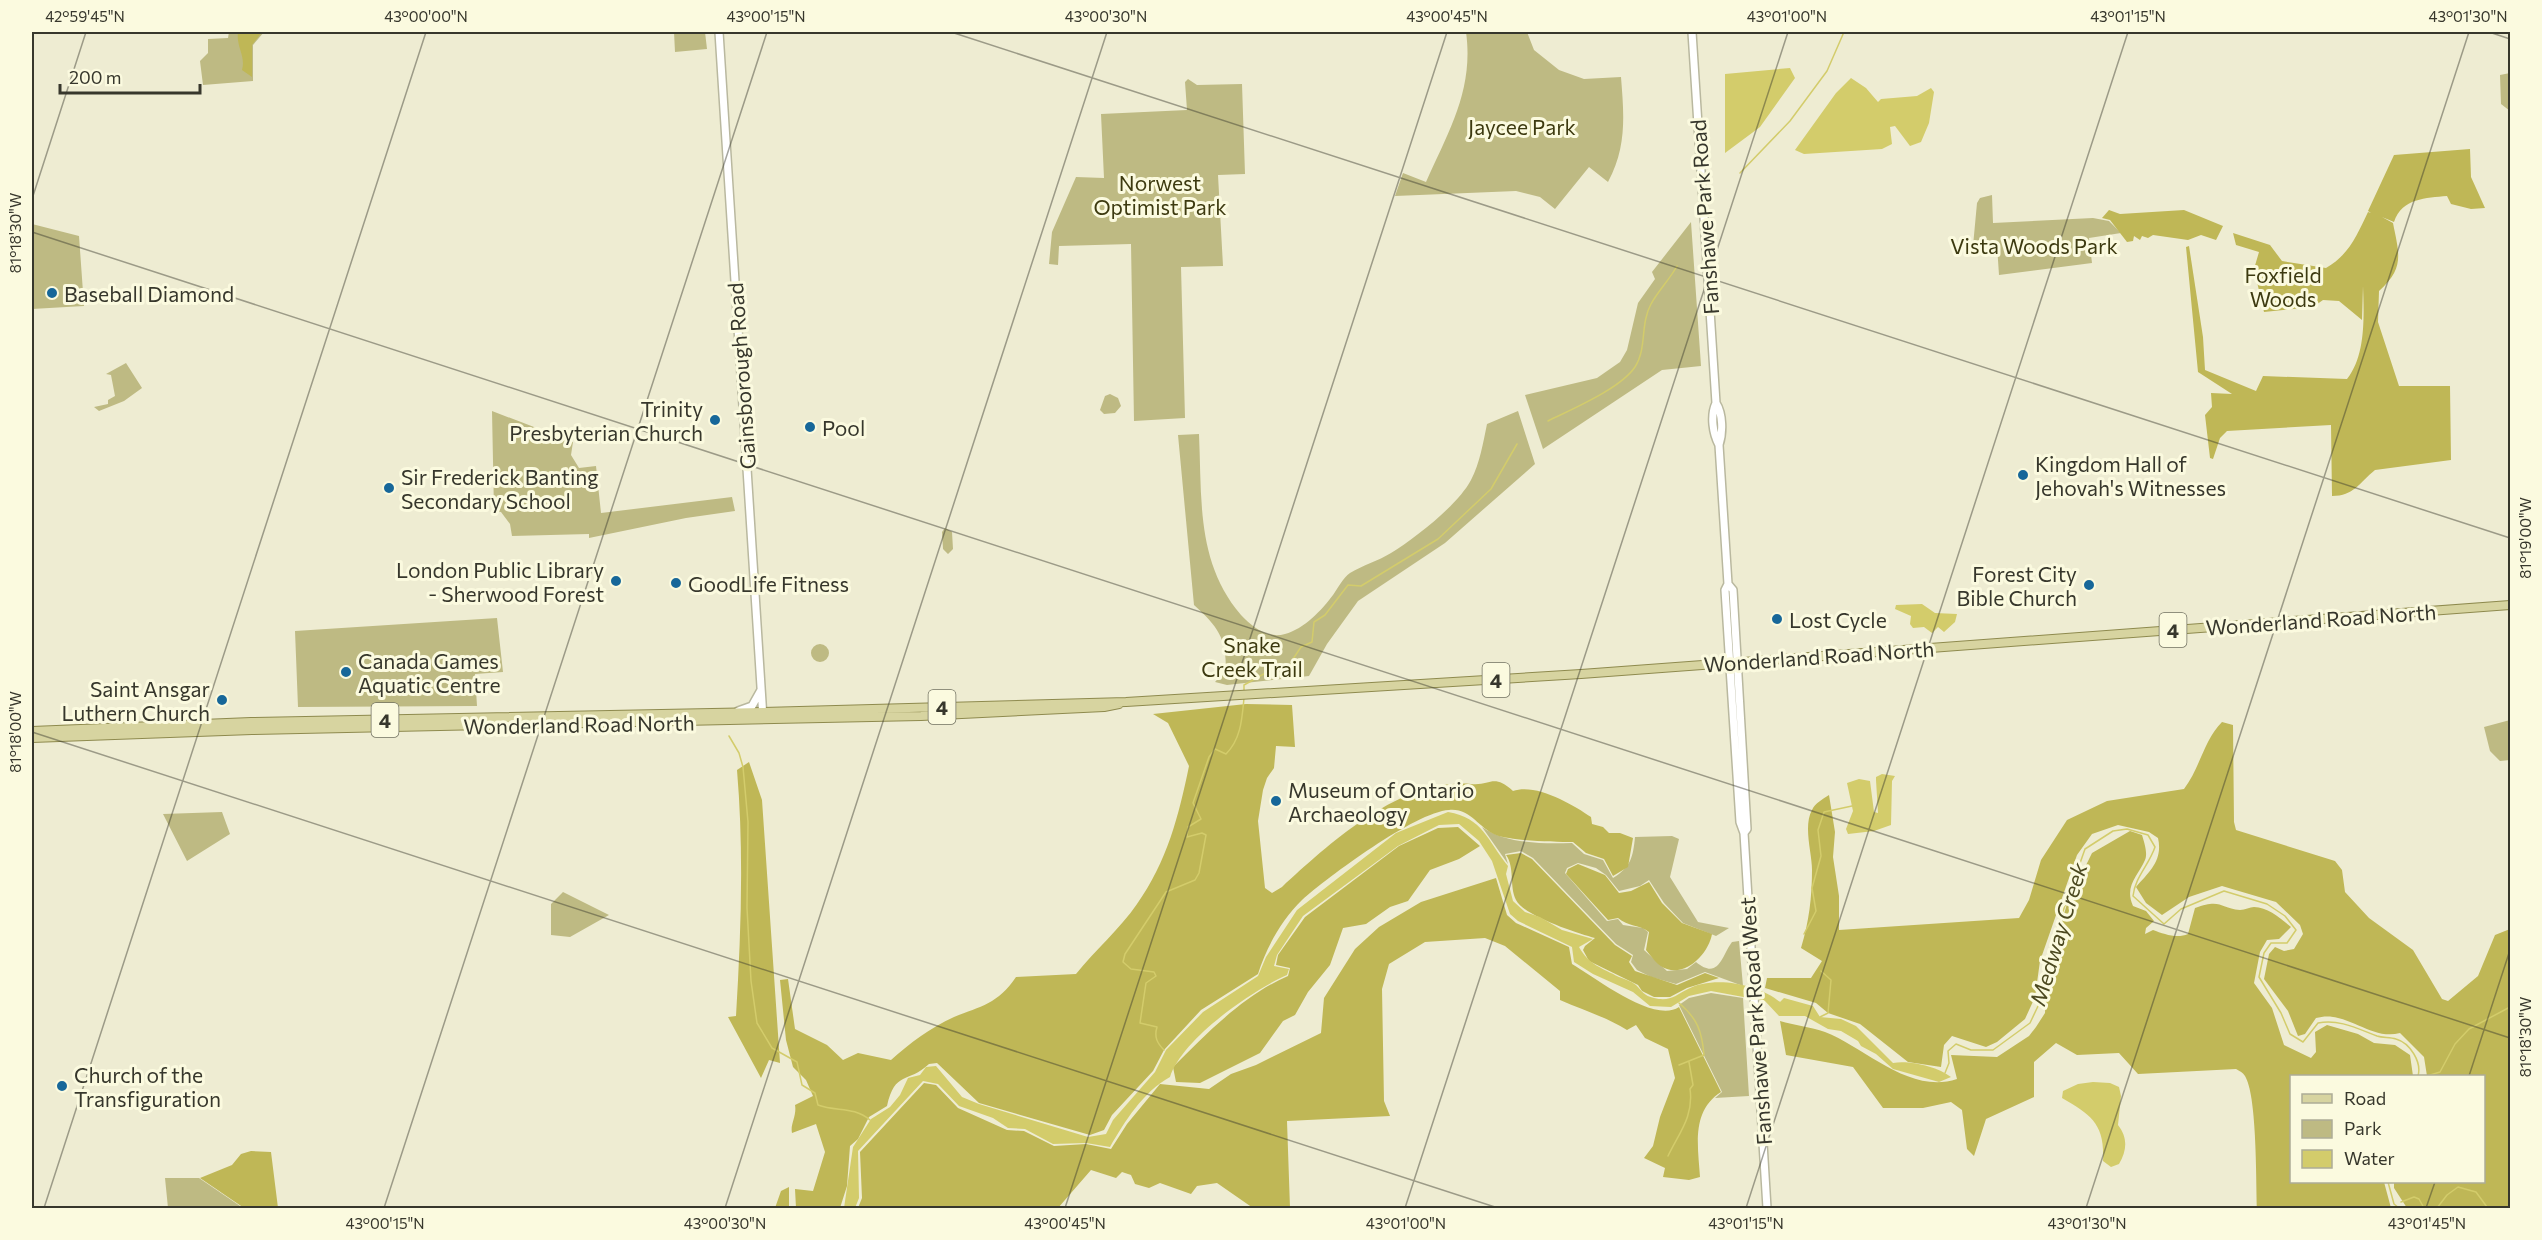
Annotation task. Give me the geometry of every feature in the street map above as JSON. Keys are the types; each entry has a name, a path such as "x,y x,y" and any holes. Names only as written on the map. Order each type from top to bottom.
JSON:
{"main road":[{"name":"Gainsborough Road","path":"719,32 763,716"},
{"name":"Fanshawe Park Road","path":"1692,32 1716,404 1719,409 1722,437 1719,445 1728,584 1725,590 1728,663"},
{"name":"Fanshawe Park Road","path":"1728,584 1733,590 1737,662"},
{"name":"Wonderland Road North","path":"32,731 251,722 735,713 763,716 860,709 1126,702 1728,663 2511,605"},
{"name":"Fanshawe Park Road West","path":"1737,662 1747,829 1744,833 1767,1209"},
{"name":"Fanshawe Park Road West","path":"1728,663 1740,830 1744,833"},
{"path":"735,713 752,706 761,690"},
{"name":"Wonderland Road North","path":"32,738 763,716 1016,713 1104,707 1126,702"}],"green space":[{"path":"229,32 264,32 253,45 253,81 203,85 200,61 208,53 208,39 228,38"},
{"path":"238,32 262,32 252,45 252,77 242,70 243,60"},
{"path":"674,32 705,32 707,49 675,52"},
{"name":"Jaycee Park","path":"1466,32 1527,32 1534,50 1559,70 1584,79 1621,77 1623,131 1618,156 1608,182 1589,167 1555,209 1540,197 1516,191 1395,196 1403,173 1426,182 1451,127 1463,91 1466,72 1468,53"},
{"path":"2510,73 2510,111 2501,104 2500,75"},
{"name":"Norwest Optimist Park","path":"1188,79 1197,85 1242,84 1245,174 1218,175 1223,266 1181,267 1185,418 1134,421 1131,244 1059,246 1058,265 1049,264 1052,232 1076,177 1104,178 1101,114 1187,110 1185,82"},
{"name":"Foxfield Woods","path":"2470,149 2471,177 2485,208 2471,209 2451,204 2447,196 2423,199 2409,204 2398,214 2394,222 2382,217 2393,223 2398,260 2393,275 2379,291 2378,322 2399,386 2450,386 2451,460 2375,470 2356,488 2346,494 2332,496 2331,425 2227,431 2220,438 2213,459 2210,458 2205,415 2212,407 2211,393 2232,394 2198,372 2186,247 2189,246 2203,337 2205,370 2256,391 2263,376 2347,379 2358,359 2361,347 2363,335 2363,286 2362,320 2339,301 2323,300 2313,307 2264,312 2254,269 2259,252 2236,245 2233,233 2270,245 2282,261 2326,268 2346,251 2368,212 2371,213 2368,211 2394,155"},
{"name":"Vista Woods Park","path":"1992,195 1993,223 2093,218 2109,221 2121,233 2089,238 2092,263 1999,275 1997,245 1973,246 1977,203 1980,198"},
{"path":"2109,210 2120,214 2184,210 2223,226 2216,240 2201,235 2188,240 2153,235 2148,238 2142,236 2140,240 2134,236 2133,241 2127,242 2110,220 2102,218"},
{"path":"1691,222 1701,366 1662,370 1543,449 1525,395 1597,378 1620,362 1627,350 1638,303 1655,279 1652,272"},
{"path":"32,224 79,236 84,306 32,309"},
{"path":"126,363 142,388 124,401 99,411 94,407 108,404 108,400 115,396 111,375 106,374"},
{"path":"1110,394 1118,398 1121,406 1115,413 1104,414 1100,410 1105,396"},
{"path":"492,411 573,442 571,455 579,468 596,466 601,513 732,497 735,511 686,518 589,538 589,534 512,536 510,524 501,512 494,511"},
{"name":"Snake Creek Trail","path":"1518,411 1535,464 1445,543 1358,601 1327,644 1309,676 1227,685 1215,682 1226,670 1226,659 1219,633 1194,605 1178,435 1199,434 1204,529 1216,574 1226,595 1250,624 1261,631 1279,635 1292,632 1318,613 1350,573 1401,547 1446,510 1471,480 1481,453 1487,424"},
{"path":"945,528 952,532 953,549 948,554 943,549 942,532"},
{"path":"497,618 503,672 475,674 477,706 298,707 295,631"},
{"path":"820,644 826,647 829,653 826,659 820,662 814,659 811,653 814,647"},
{"path":"1246,704 1292,705 1295,747 1276,746 1274,768 1263,790 1258,821 1265,888 1272,893 1345,833 1393,802 1419,791 1445,785 1496,781 1513,791 1532,790 1553,796 1591,817 1592,824 1603,827 1609,833 1620,833 1633,838 1628,867 1613,876 1604,859 1586,853 1573,842 1503,837 1490,832 1463,812 1449,810 1434,813 1372,847 1302,900 1276,934 1265,954 1258,974 1201,1010 1164,1050 1153,1071 1112,1115 1104,1130 1090,1135 979,1103 937,1063 929,1064 898,1082 890,1095 887,1106 869,1117 858,1139 850,1146 847,1186 840,1208 796,1208 795,1189 813,1191 825,1152 816,1124 792,1133 795,1105 813,1096 806,1080 793,1067 786,1040 780,980 788,979 795,1029 827,1045 843,1060 858,1053 891,1060 937,1026 996,999 1016,977 1076,974 1137,904 1164,855 1176,820 1189,766 1168,723 1153,714"},
{"path":"2510,720 2510,760 2500,761 2490,751 2484,727"},
{"path":"2222,722 2233,725 2236,830 2335,861 2342,870 2345,892 2369,918 2413,950 2442,999 2448,1001 2478,976 2495,935 2510,929 2510,1208 2407,1208 2394,1188 2394,1183 2485,1183 2485,1075 2427,1075 2424,1057 2400,1033 2378,1033 2338,1018 2327,1016 2316,1018 2305,1034 2298,1036 2288,1011 2264,979 2269,954 2275,947 2284,951 2294,949 2303,934 2300,925 2276,902 2222,886 2189,897 2162,915 2146,903 2136,887 2154,865 2159,853 2158,838 2149,832 2118,825 2092,834 2077,855 2040,961 2035,997 2025,1019 1997,1042 1986,1047 1952,1036 1944,1045 1941,1067 1908,1062 1860,1024 1828,1013 1816,1003 1765,988 1767,978 1811,978 1822,961 1801,948 1808,919 1811,890 1809,816 1815,805 1829,795 1835,832 1833,857 1839,896 1839,930 2019,918 2029,900 2041,860 2067,820 2107,801 2184,789"},
{"path":"749,762 762,800 780,1063 769,1060 761,1078 728,1017 736,1016 739,954 741,862 737,770"},
{"path":"222,812 230,834 187,861 163,814"},
{"path":"1458,827 1480,846 1459,859 1430,870 1408,901 1390,907 1366,924 1343,928 1330,965 1308,992 1295,1015 1283,1021 1260,1053 1200,1083 1176,1082 1173,1067 1199,1041 1256,993 1288,976 1290,968 1276,965 1278,955 1305,917 1399,846 1438,828"},
{"path":"1482,827 1513,840 1572,843 1584,854 1603,860 1613,878 1624,870 1630,861 1635,837 1672,836 1679,839 1670,877 1698,922 1729,928 1716,936 1683,923 1664,903 1649,880 1640,886 1619,891 1606,875 1596,868 1578,863 1567,868 1565,873 1607,921 1618,919 1623,925 1643,928 1648,932 1644,950 1667,971 1687,969 1696,962 1710,969 1715,967 1732,942 1739,941 1743,986 1705,972 1676,984 1651,977 1637,970 1631,962 1633,955 1616,944 1533,858 1521,851 1505,854 1508,864"},
{"path":"2130,831 2142,835 2146,857 2130,893 2133,906 2146,911 2154,921 2146,928 2145,934 2153,930 2175,936 2188,934 2195,908 2210,904 2240,910 2259,908 2269,911 2291,927 2279,939 2267,940 2260,952 2254,983 2272,1008 2284,1045 2311,1058 2316,1052 2315,1032 2327,1025 2358,1034 2374,1043 2395,1045 2410,1055 2413,1075 2290,1075 2290,1183 2384,1183 2391,1208 2257,1208 2255,1141 2250,1089 2246,1078 2236,1069 2138,1074 2119,1053 2077,1055 2056,1043 2034,1062 2034,1097 1986,1119 1974,1156 1967,1149 1962,1110 1951,1102 1923,1108 1883,1108 1853,1067 1786,1055 1780,1021 1825,1032 1905,1075 1922,1081 1940,1082 1957,1079 1951,1055 1997,1057 2029,1036 2045,1013 2052,954 2067,904 2092,853"},
{"path":"1521,853 1532,859 1615,945 1632,956 1629,962 1635,971 1677,985 1705,973 1719,978 1687,988 1670,997 1654,997 1642,991 1638,985 1589,961 1583,950 1595,938 1540,918 1516,900 1509,860 1506,855"},
{"path":"1578,864 1605,875 1619,893 1631,891 1649,882 1662,903 1682,923 1712,934 1707,948 1690,966 1675,970 1661,966 1646,950 1649,932 1618,918 1608,920 1566,874 1568,869"},
{"path":"1496,878 1507,915 1516,923 1569,947 1572,964 1640,1005 1668,1011 1679,1007 1721,1092 1705,1109 1698,1130 1700,1177 1689,1180 1663,1177 1665,1168 1644,1158 1653,1146 1660,1117 1675,1078 1668,1049 1645,1038 1636,1025 1627,1030 1603,1017 1560,1000 1560,991 1505,946 1485,938 1425,942 1389,964 1382,989 1384,1101 1390,1116 1287,1121 1290,1208 1253,1208 1217,1183 1197,1186 1191,1194 1160,1183 1149,1188 1135,1184 1131,1175 1122,1172 1116,1178 1091,1170 1058,1208 858,1208 862,1198 860,1152 924,1083 936,1085 958,1108 1007,1130 1024,1131 1054,1146 1086,1144 1111,1149 1127,1124 1160,1084 1209,1089 1231,1074 1256,1065 1321,1033 1324,998 1355,949 1379,927 1421,902"},
{"path":"563,892 609,915 570,937 551,935 551,904"},
{"path":"1711,993 1743,998 1749,1096 1715,1098 1722,1092 1679,1005 1689,998"},
{"path":"251,1151 271,1152 278,1208 244,1208 200,1178 232,1165 241,1154"},
{"path":"165,1178 199,1178 243,1208 168,1208"},
{"path":"789,1187 789,1208 775,1208 781,1191"}],"water":[{"path":"1790,68 1795,78 1760,127 1725,153 1725,74"},
{"path":"1851,78 1866,88 1878,102 1881,99 1917,96 1931,88 1934,92 1929,123 1921,142 1910,146 1895,126 1890,127 1892,144 1882,149 1804,154 1795,150 1836,93"},
{"path":"1922,604 1935,613 1957,614 1955,622 1944,632 1938,627 1932,633 1924,627 1913,628 1910,624 1911,616 1895,609 1896,605"},
{"path":"1882,774 1895,776 1892,781 1891,825 1874,831 1848,834 1846,829 1853,811 1847,783 1859,779 1870,781 1874,812 1878,813 1876,777"},
{"path":"1448,812 1469,819 1489,839 1508,866 1506,874 1513,901 1525,912 1540,917 1562,930 1593,939 1579,947 1587,958 1634,984 1648,996 1660,999 1669,998 1698,985 1710,983 1723,982 1748,986 1780,1002 1784,998 1813,1006 1820,1017 1841,1019 1856,1026 1893,1063 1924,1065 1951,1077 1939,1082 1893,1069 1876,1054 1841,1031 1828,1029 1805,1016 1779,1016 1765,1001 1711,991 1689,996 1671,1007 1650,1006 1633,992 1593,974 1574,962 1572,947 1518,921 1510,914 1492,861 1479,841 1459,824 1439,825 1398,846 1303,916 1277,955 1274,966 1289,969 1287,975 1237,1004 1203,1032 1177,1062 1170,1077 1143,1099 1110,1147 1086,1143 1053,1144 1025,1129 1008,1128 993,1118 959,1106 938,1084 923,1081 858,1151 859,1198 855,1208 844,1208 853,1147 871,1119 890,1107 900,1095 908,1078 920,1075 926,1067 936,1066 962,1097 979,1104 1088,1137 1106,1134 1113,1120 1155,1072 1166,1050 1203,1012 1258,976 1266,957 1297,910 1396,833"},
{"path":"2110,1083 2119,1087 2121,1096 2118,1125 2124,1135 2125,1149 2119,1164 2111,1167 2103,1161 2102,1138 2094,1122 2062,1098 2063,1091 2078,1084"}],"waterway":[{"path":"1740,173 1790,121 1827,71 1844,32"},
{"path":"1548,421 1607,391 1635,367 1641,352 1648,312 1654,299 1677,266"},
{"path":"1293,659 1301,647 1312,642 1314,622 1325,615 1348,585 1361,586 1438,539 1491,489 1517,444"},
{"path":"1244,691 1244,685 1280,665"},
{"path":"1164,1050 1157,1040 1157,1027 1140,1023 1146,983 1156,976 1154,972 1131,969 1123,962 1125,954 1166,892 1195,880 1199,873 1206,835 1202,833 1187,837 1188,827 1201,819 1193,803 1209,757 1215,749 1226,754 1235,742 1240,728 1244,698"},
{"path":"729,736 739,753 743,767 748,822 747,908 751,981 757,1023 772,1048 797,1062 802,1085 815,1093 818,1105 851,1111 870,1120"},
{"path":"1804,934 1816,911 1812,888 1821,856 1818,830 1824,812 1852,806"},
{"name":"Medway Creek","path":"1945,1073 1949,1063 1948,1051 1956,1044 1971,1050 1993,1050 2030,1023 2039,1004 2040,987 2055,934 2085,849 2113,831 2127,829 2148,835 2155,847 2136,883 2133,896 2164,924 2181,909 2224,891 2267,904 2285,916 2296,930 2287,943 2271,943 2264,953 2259,977 2281,1013 2290,1034 2303,1042 2318,1023 2333,1022 2379,1037 2396,1039 2406,1044 2414,1054 2418,1075"},
{"path":"1820,1017 1828,1013 1831,980 1821,971"},
{"path":"1679,1003 1690,1014 1697,1026 1702,1039 1704,1055 1679,1065"},
{"path":"2430,1075 2440,1072 2455,1044 2469,1029 2510,1007"},
{"path":"1668,1156 1685,1124 1690,1108 1690,1089 1693,1085 1689,1062"},
{"name":"Medway Creek","path":"2388,1183 2394,1204 2399,1208"},
{"path":"2437,1208 2447,1195 2458,1187 2476,1192 2487,1207"},
{"path":"2401,1202 2414,1197 2419,1199 2424,1208"}],"place":[{"name":"Baseball Diamond","path":"52,293"},
{"name":"Trinity Presbyterian Church","path":"715,420"},
{"name":"Pool","path":"810,427"},
{"name":"Kingdom Hall of Jehovah's Witnesses","path":"2023,475"},
{"name":"Sir Frederick Banting Secondary School","path":"389,488"},
{"name":"London Public Library - Sherwood Forest","path":"616,581"},
{"name":"GoodLife Fitness","path":"676,583"},
{"name":"Forest City Bible Church","path":"2089,585"},
{"name":"Lost Cycle","path":"1777,619"},
{"name":"Canada Games Aquatic Centre","path":"346,672"},
{"name":"Saint Ansgar Luthern Church","path":"222,700"},
{"name":"Museum of Ontario Archaeology","path":"1276,801"},
{"name":"Church of the Transfiguration","path":"62,1086"}]}
